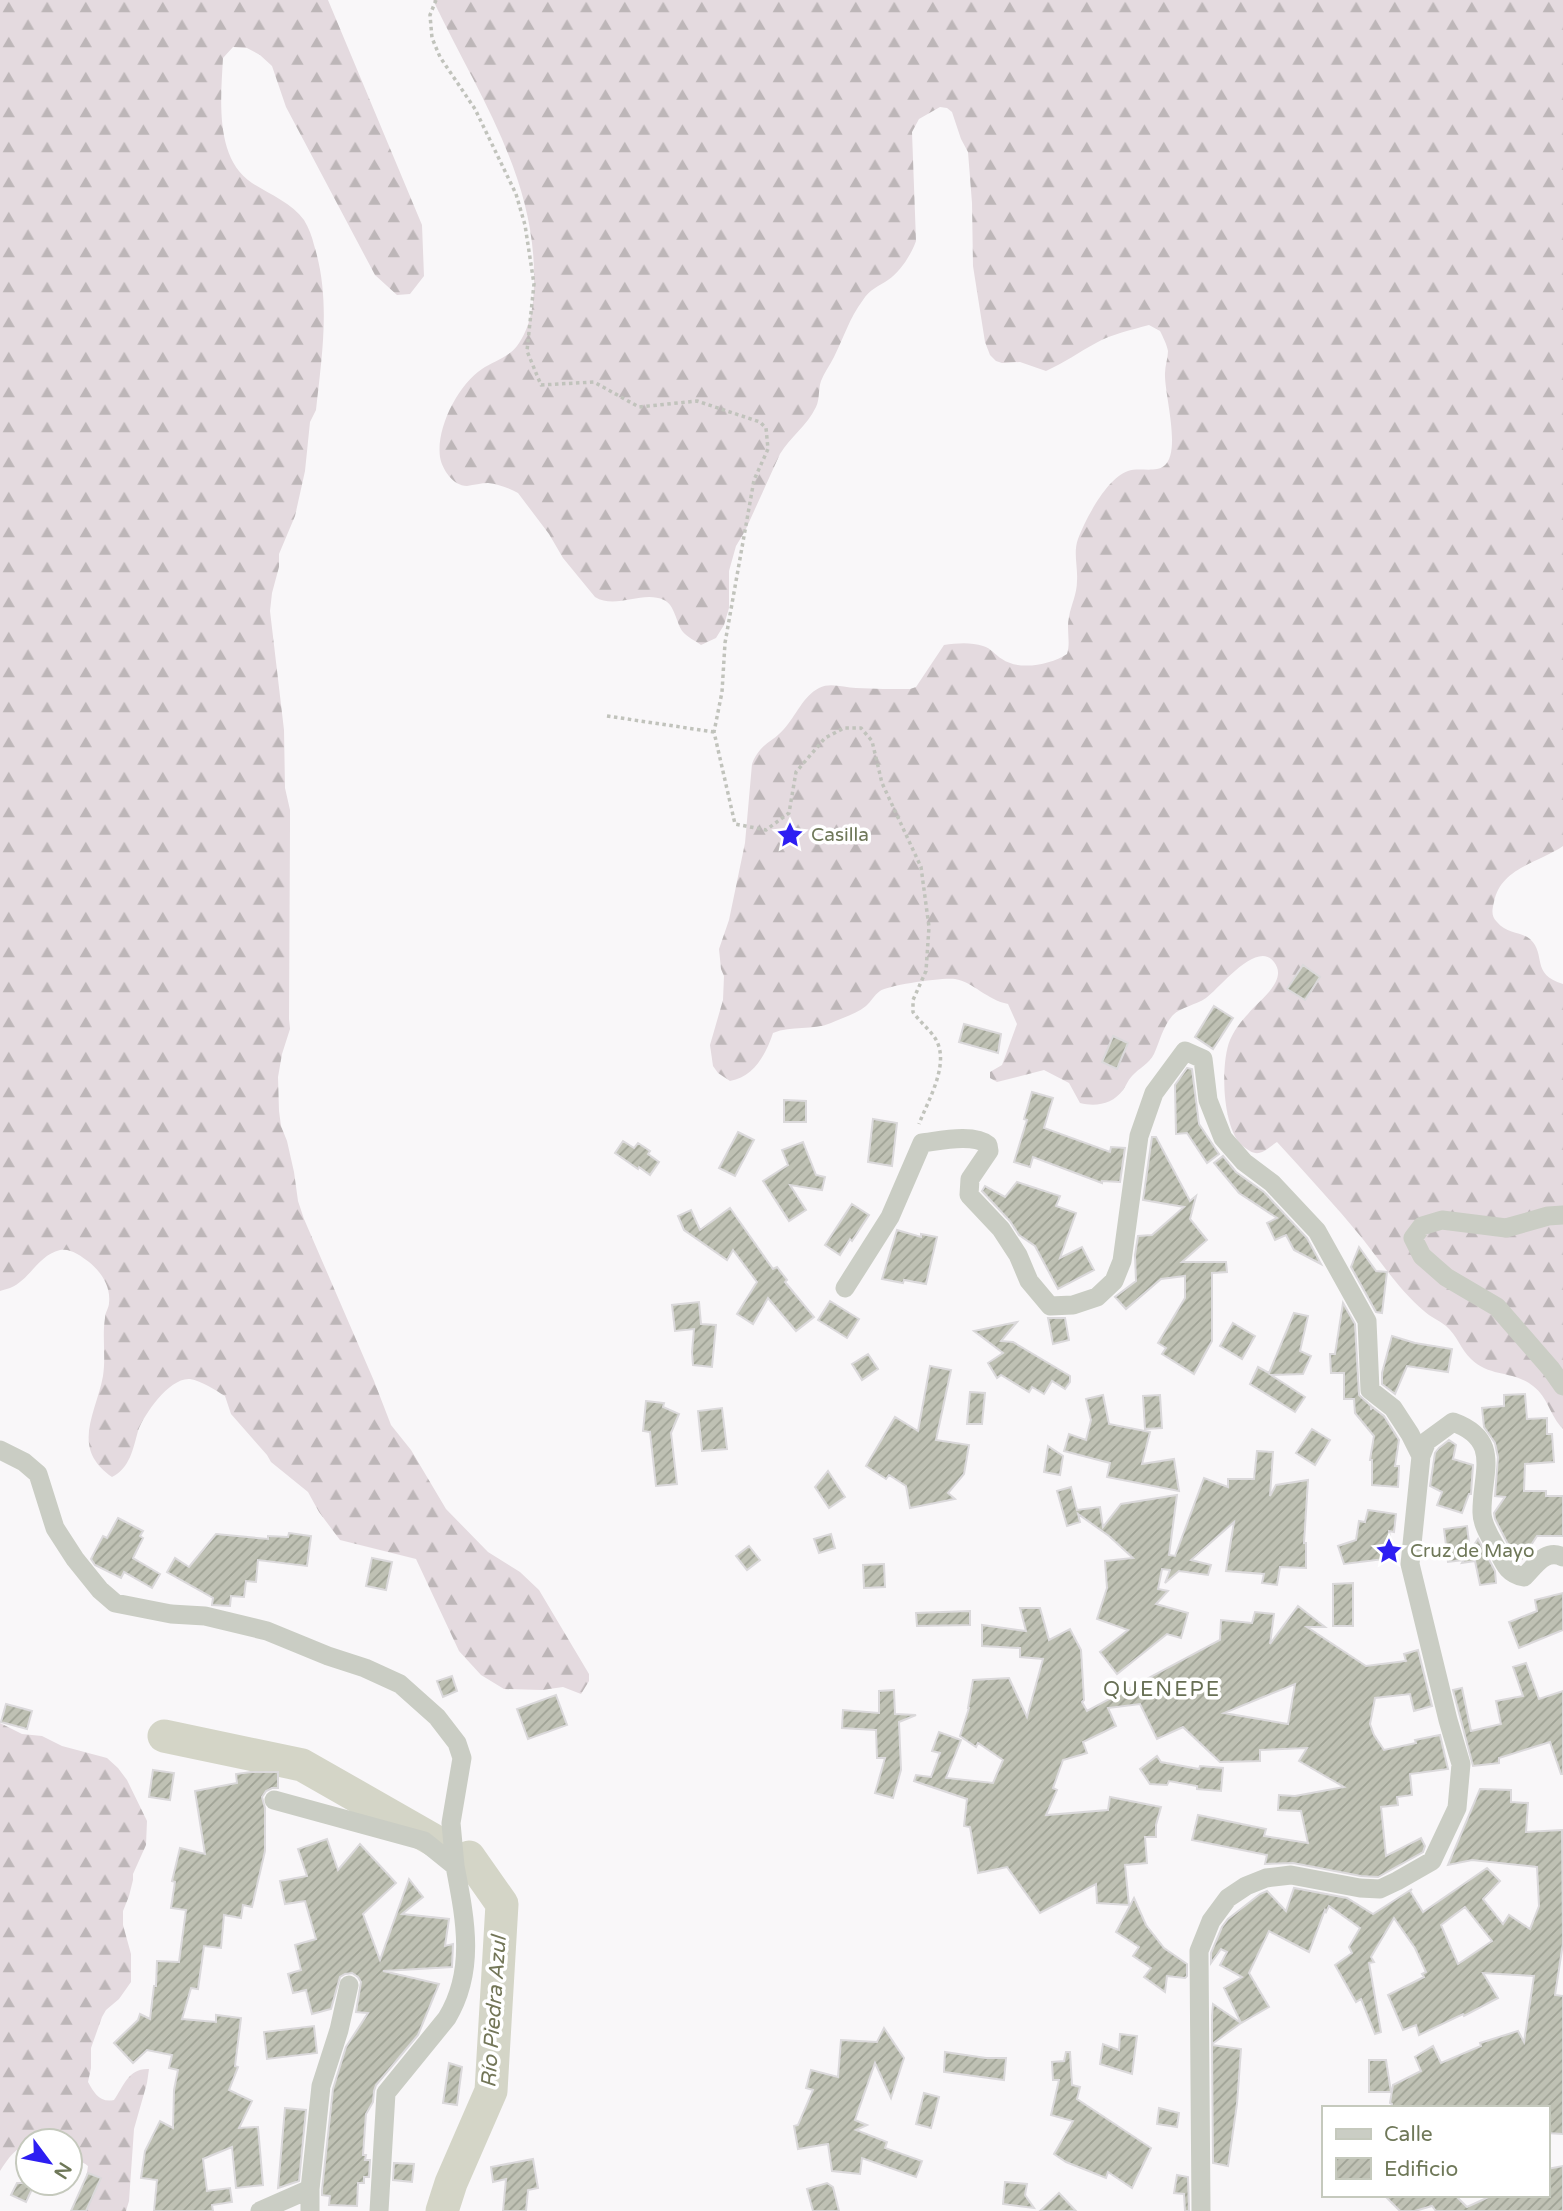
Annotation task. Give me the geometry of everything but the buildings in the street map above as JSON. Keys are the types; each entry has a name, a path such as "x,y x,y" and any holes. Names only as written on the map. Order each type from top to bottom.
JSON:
{"street":[{"path":"845,1288 890,1217 922,1143 963,1139 983,1141 988,1145 989,1151 970,1179 969,1195 1001,1229 1018,1255 1028,1281 1051,1306 1073,1305 1097,1297 1114,1281 1122,1261 1139,1136 1154,1093 1185,1051 1203,1059 1208,1100 1223,1138 1244,1162 1272,1183 1317,1231 1367,1321 1370,1390 1393,1408 1421,1456"},
{"path":"1563,1215 1548,1216 1506,1228 1442,1220 1422,1226 1413,1238 1422,1256 1446,1278 1497,1307 1563,1386"},
{"path":"1201,2211 1199,1951 1211,1921 1228,1898 1246,1886 1266,1878 1292,1875 1360,1888 1380,1889 1432,1861 1457,1808 1461,1764 1410,1564 1421,1456 1427,1441 1453,1422 1469,1428 1482,1440 1486,1466 1482,1516 1506,1568 1514,1575 1524,1577 1545,1556 1552,1554 1563,1557"},
{"path":"0,1450 24,1462 38,1474 55,1528 75,1559 100,1590 115,1603 171,1614 205,1616 267,1631 365,1668 400,1684 437,1717 457,1743 462,1758 451,1823 467,1942 461,1984 455,2005 447,2018 386,2092 379,2211"},
{"path":"274,1800 424,1841 455,1866"},
{"path":"310,2211 321,2086 340,2030 349,1985"},
{"path":"260,2211 310,2189"}],"path":[{"path":"436,0 430,15 432,38 440,57 475,109 516,194 525,225 534,284 527,351 541,385 594,382 639,407 697,401 760,422 766,428 768,449 754,480 725,643 722,692 714,732 735,824 765,830 789,813 796,772 825,738 844,728 861,728 872,741 882,783 921,867 929,927 926,971 912,1000 913,1012 935,1038 942,1056 917,1129 922,1143"},
{"path":"607,716 714,732"}],"green space":[{"path":"0,0 328,0 422,225 424,276 410,294 397,295 375,275 286,107 272,66 247,48 233,47 223,58 221,108 231,158 240,172 252,183 287,204 304,220 319,265 324,306 316,410 310,422 305,471 295,516 279,554 270,611 284,730 285,788 290,810 290,1029 278,1077 281,1126 287,1141 304,1219 391,1425 411,1450 446,1509 488,1552 520,1572 539,1590 589,1674 589,1681 581,1694 563,1687 542,1690 504,1689 481,1675 459,1651 416,1559 340,1540 308,1492 271,1462 231,1414 225,1396 204,1384 190,1379 182,1380 166,1390 141,1424 127,1463 112,1477 99,1466 89,1442 89,1430 103,1376 104,1325 109,1305 108,1291 101,1275 83,1257 72,1251 60,1250 46,1257 17,1284 0,1291"},
{"path":"433,0 1563,0 1563,846 1522,867 1504,881 1498,890 1492,910 1501,926 1530,939 1538,951 1546,975 1563,984 1563,1429 1538,1390 1518,1378 1479,1365 1450,1330 1415,1303 1277,1142 1257,1153 1244,1147 1237,1139 1231,1127 1225,1097 1227,1051 1238,1026 1270,990 1278,976 1274,962 1267,957 1248,961 1206,998 1173,1015 1152,1057 1135,1073 1119,1095 1104,1103 1080,1103 1069,1083 1044,1070 997,1082 990,1078 990,1072 1002,1065 1017,1024 1008,1004 955,979 894,986 878,993 862,1009 831,1023 773,1033 763,1056 746,1075 730,1081 718,1073 713,1066 710,1045 723,1000 724,976 719,949 729,920 745,843 752,764 755,757 762,747 780,734 808,696 819,688 833,685 876,689 916,687 944,645 978,645 988,648 1009,663 1026,666 1043,664 1067,654 1068,622 1077,586 1077,544 1086,520 1105,490 1120,475 1132,470 1160,468 1169,459 1172,436 1165,382 1167,349 1160,331 1149,325 1102,340 1046,371 1020,362 1002,363 990,355 985,342 973,266 968,152 952,112 940,107 919,119 912,132 914,246 897,272 874,288 858,307 822,378 816,407 780,454 736,546 729,571 729,608 724,625 716,638 701,645 687,636 671,606 664,600 647,597 612,602 595,597 563,558 549,534 518,493 492,484 467,486 457,483 449,476 441,462 442,433 450,408 473,376 517,346 531,315 534,281 532,243 514,170 484,101"},
{"path":"0,1723 22,1734 42,1736 62,1746 107,1758 127,1780 147,1821 146,1845 133,1874 123,1911 123,1925 131,1954 131,1982 102,2017 91,2048 88,2082 101,2099 114,2100 131,2075 142,2069 149,2069 134,2129 126,2211 75,2211 80,2197 84,2197 88,2166 84,2163 84,2127 14,2127 14,2153 0,2171"}],"waterway":[{"name":"Río Piedra Azul","path":"164,1736 302,1765 437,1842"},
{"name":"Río Piedra Azul","path":"442,2211 451,2183 491,2091 502,1904 469,1857"}],"place":[{"name":"Casilla","path":"790,835"},
{"name":"Cruz de Mayo","path":"1389,1551"}],"district":[{"name":"QUENEPE","path":"1162,1689"}]}
